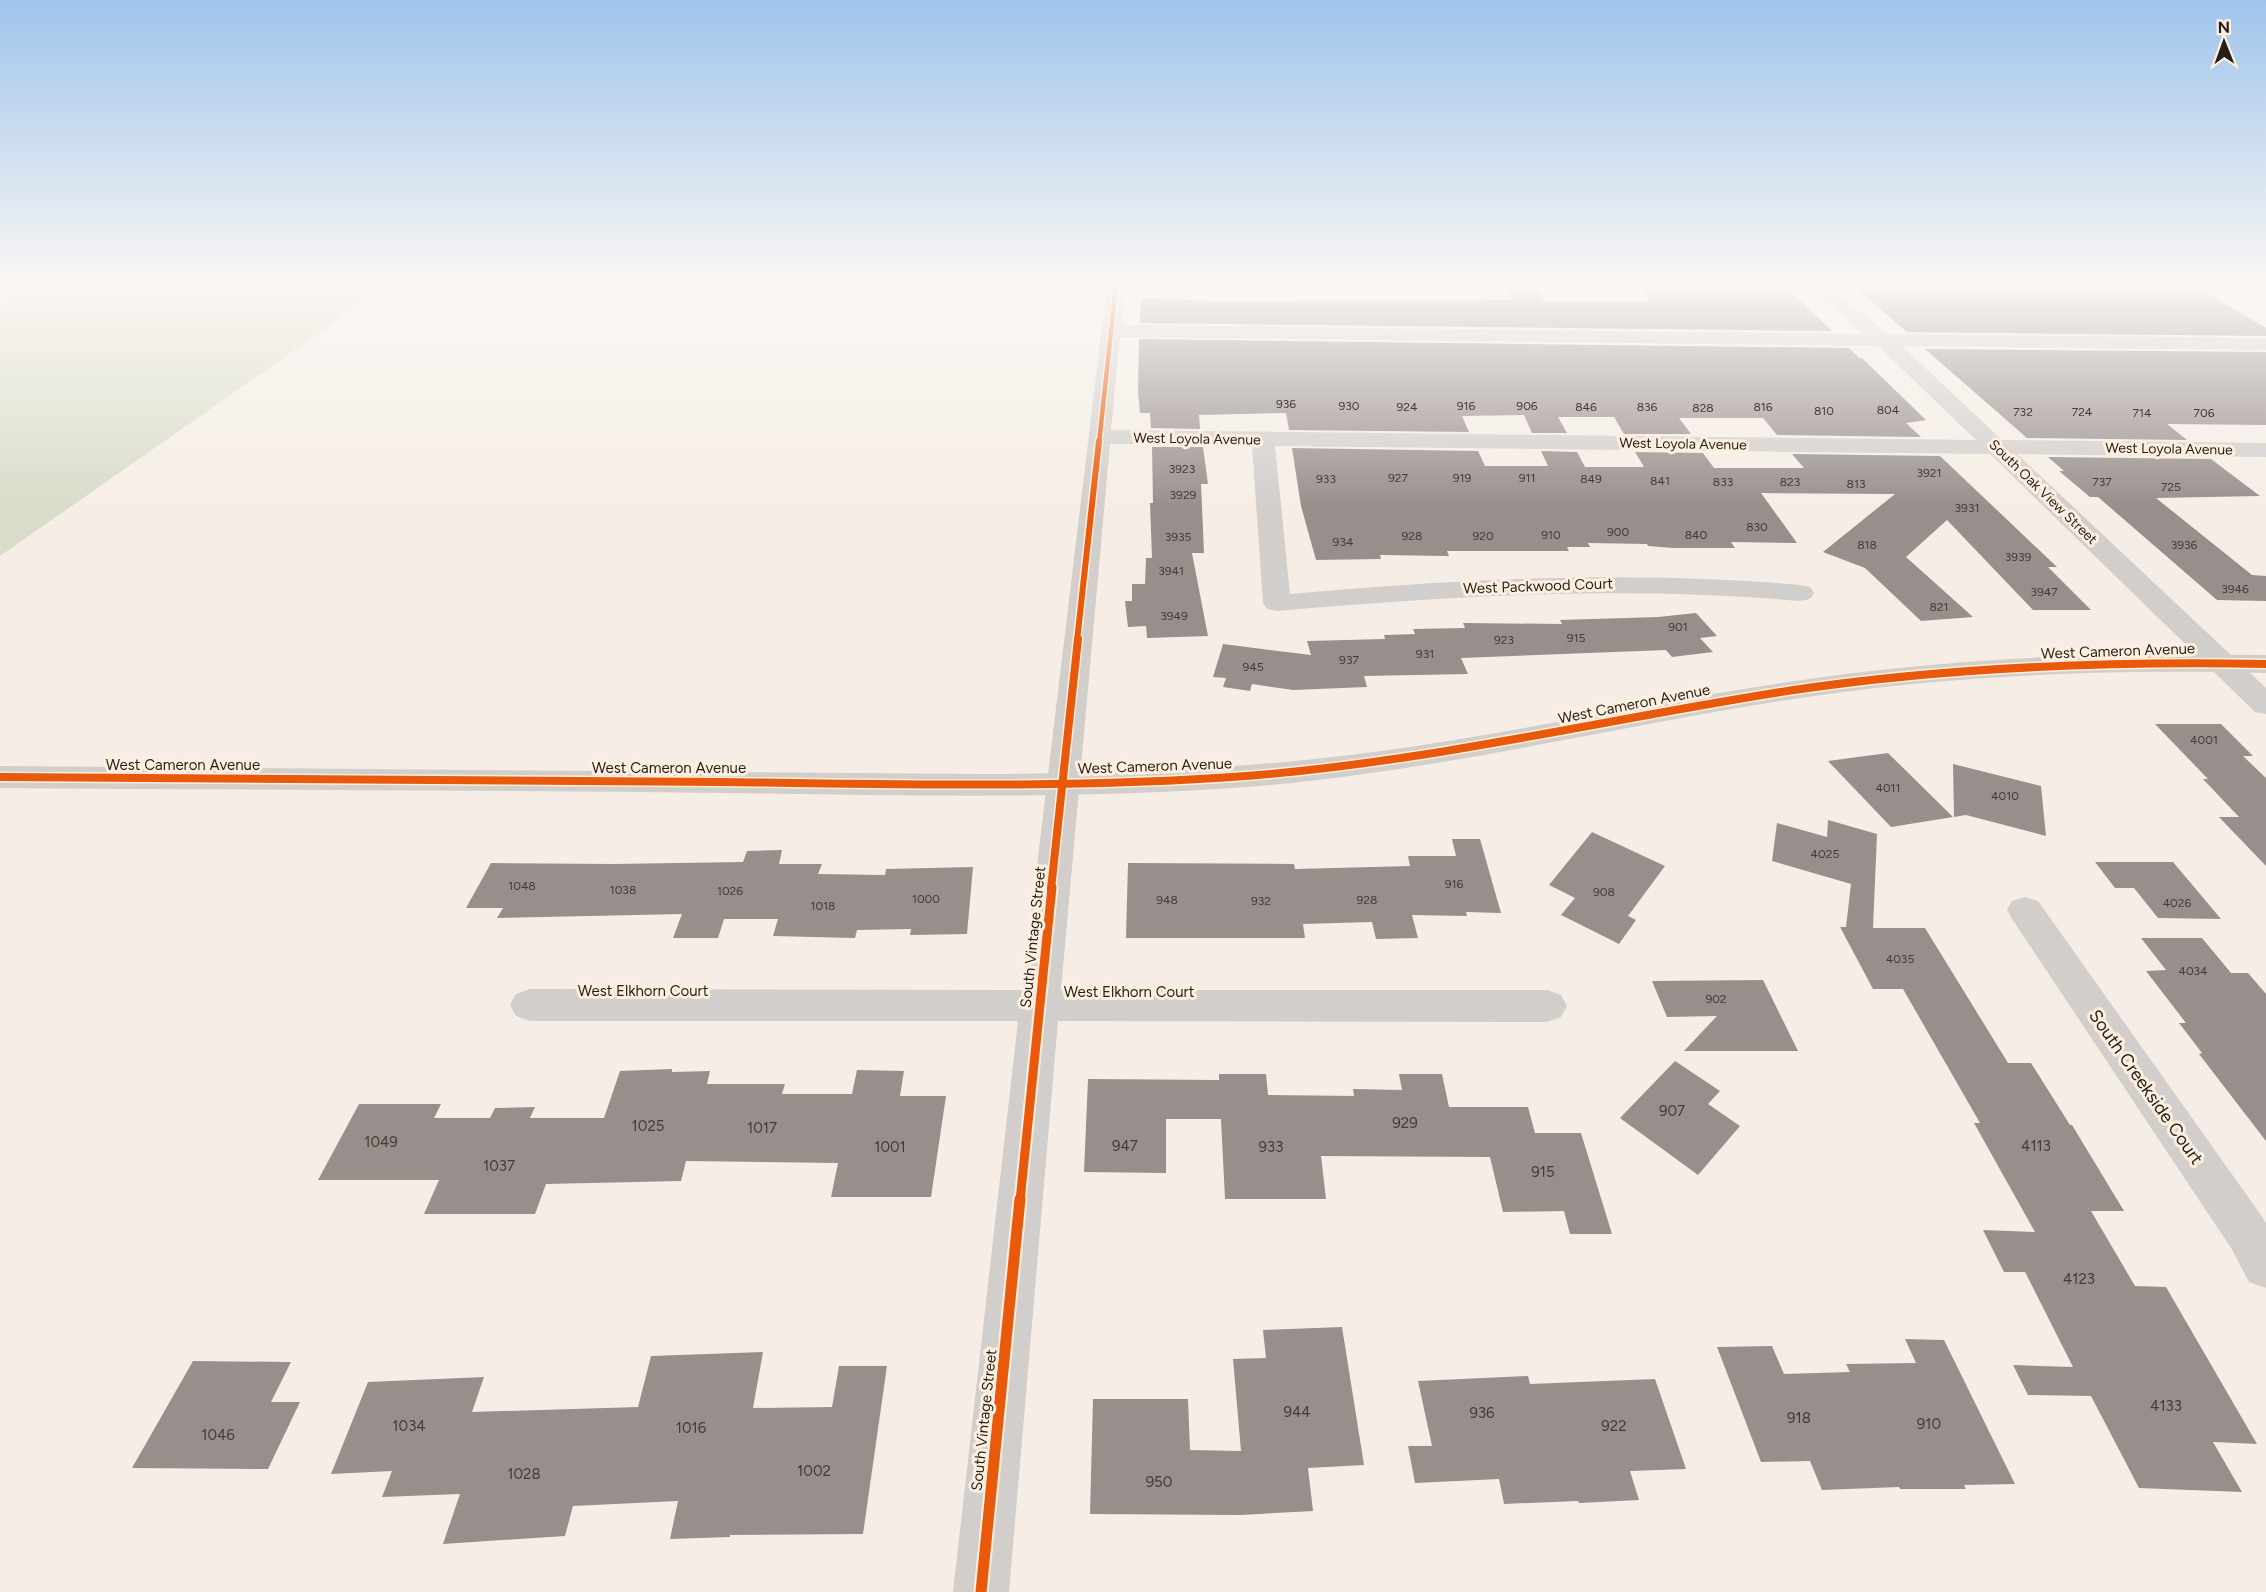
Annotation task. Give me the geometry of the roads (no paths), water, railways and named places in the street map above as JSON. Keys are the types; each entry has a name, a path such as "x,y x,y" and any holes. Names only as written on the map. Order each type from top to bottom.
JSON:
{"street":[{"name":"South Vintage Street","path":"981,1592 1062,783 1109,359"},
{"name":"South Oak View Street","path":"1905,359 2266,705"},
{"name":"West Loyola Avenue","path":"1101,437 2266,450"},
{"name":"West Packwood Court","path":"1263,440 1277,603 1455,589 1572,584 1734,585 1800,593"},
{"name":"West Cameron Avenue","path":"0,777 911,784 1165,781 1348,767 1492,745 1735,699 1907,676 2096,664 2222,662 2266,664"},
{"name":"South Creekside Court","path":"2025,910 2247,1233 2266,1266"},
{"name":"West Elkhorn Court","path":"530,1005 1547,1006"}]}
